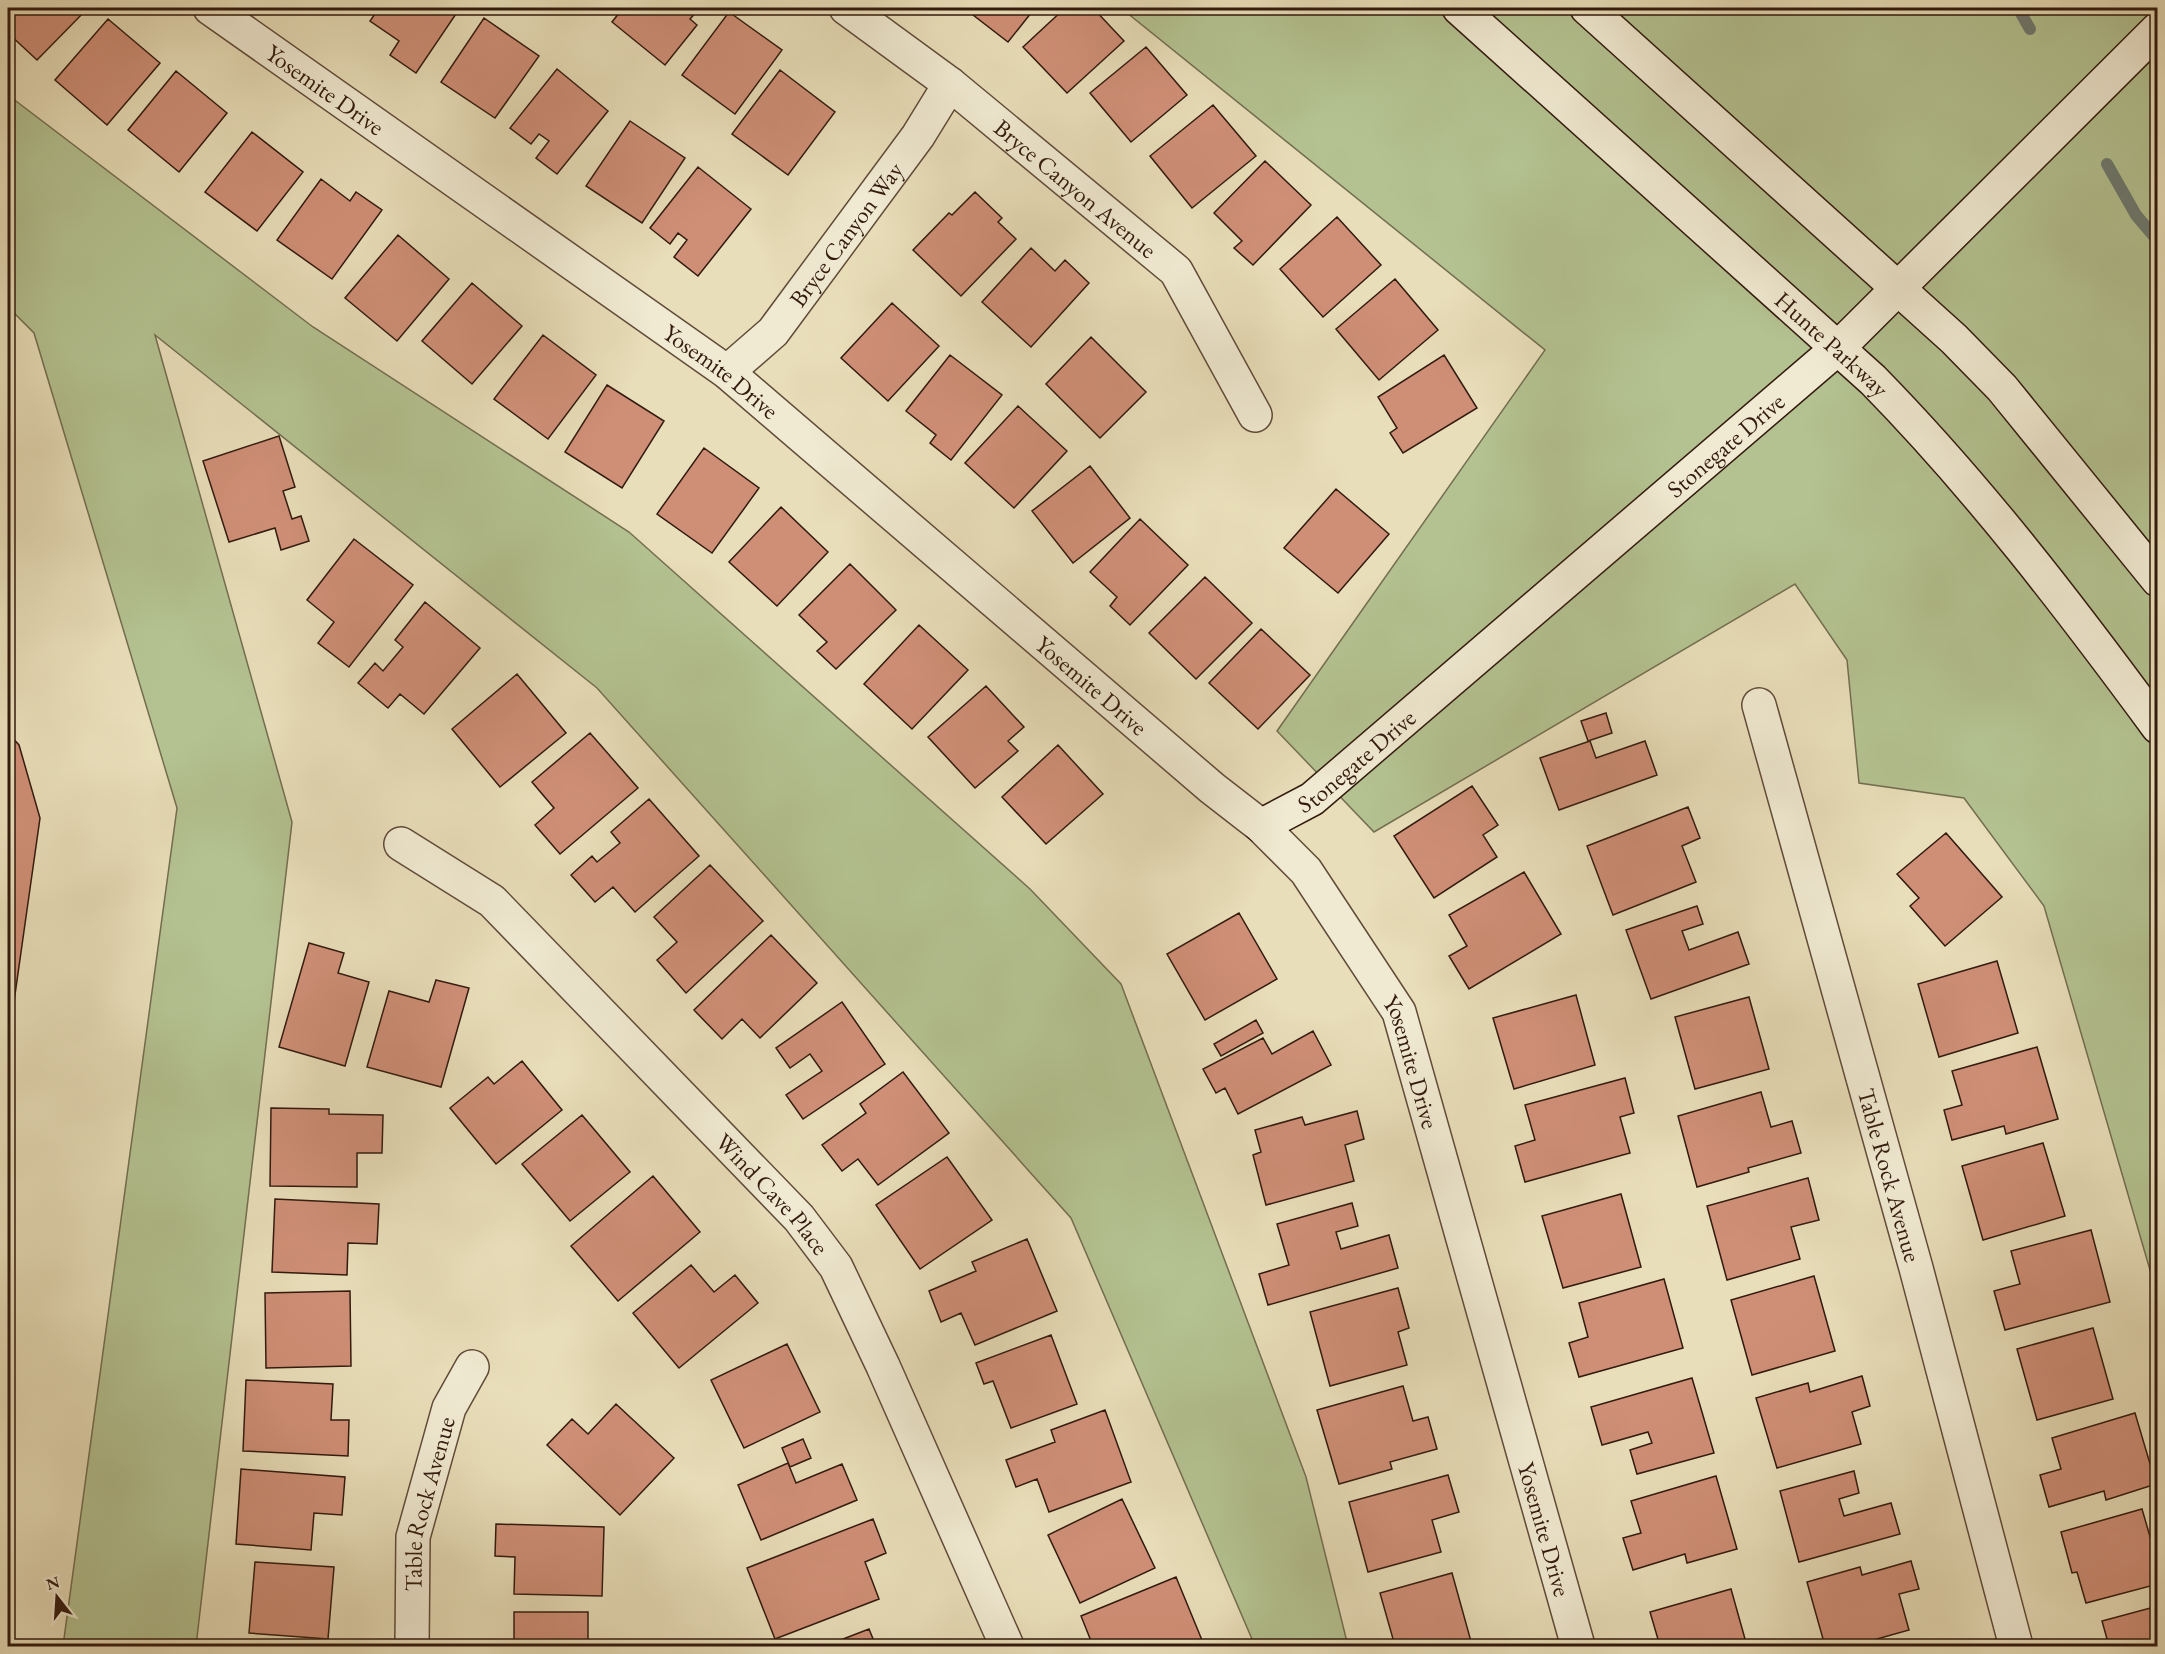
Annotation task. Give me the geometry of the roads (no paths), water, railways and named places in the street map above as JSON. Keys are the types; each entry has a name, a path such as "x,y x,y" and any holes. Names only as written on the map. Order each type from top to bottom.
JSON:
{"street":[{"name":"Yosemite Drive","path":"210,8 727,372 1204,781 1261,826 1306,871 1399,1012 1578,1647"},
{"name":"Bryce Canyon Avenue","path":"846,8 950,84 1176,271 1255,415"},
{"name":"Hunte Parkway","path":"1459,8 1838,348 1935,443 2080,621 2157,727"},
{"path":"1587,8 1940,325 2002,388 2157,580"},
{"name":"Stonegate Drive","path":"1261,826 1312,799 1838,348 2157,28"},
{"name":"Bryce Canyon Way","path":"727,372 773,332 918,136 950,84"},
{"name":"Table Rock Avenue","path":"1759,705 1919,1278 2016,1647"},
{"name":"Wind Cave Place","path":"401,844 492,901 793,1212 830,1258 883,1366 1007,1647"},
{"name":"Table Rock Avenue","path":"412,1647 413,1537 449,1408 472,1367"}],"waterway":[{"path":"2018,8 2030,29"},
{"path":"2107,164 2136,215 2158,241"}]}
